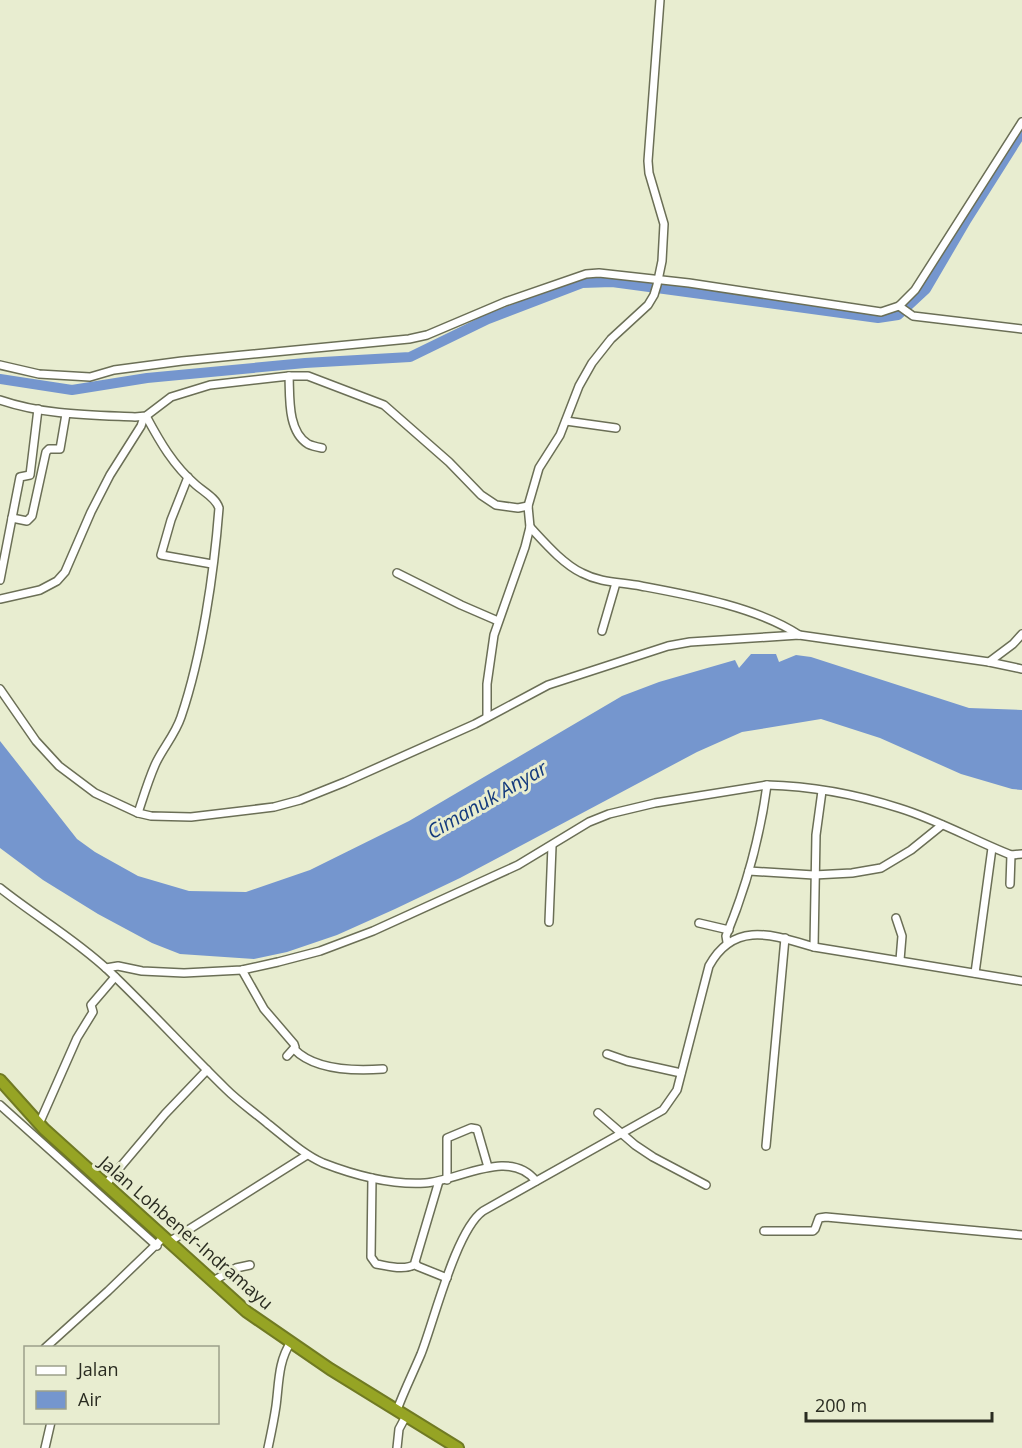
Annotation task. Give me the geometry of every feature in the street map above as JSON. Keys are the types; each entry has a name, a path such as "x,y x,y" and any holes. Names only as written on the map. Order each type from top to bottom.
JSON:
{"highway":[{"name":"Jalan Lohbener-Indramayu","path":"0,1080 39,1124 106,1184 162,1242 213,1281 288,1347 402,1418 458,1448"}],"street":[{"path":"487,717 487,684 494,635 530,527 528,506 539,468 560,435 579,386 592,363 610,339 648,305 657,283 662,261 664,224 648,161 660,0"},
{"path":"903,309 1022,122"},
{"path":"0,365 39,374 90,377 114,370 172,362 391,342 427,335 505,302 585,274 599,273 657,283 689,283 881,312 903,309 922,317 1022,329"},
{"path":"289,376 291,415 295,426 306,443 322,448"},
{"path":"0,599 40,590 57,581 64,572 110,475 145,416 165,400 185,391 210,385 308,376 378,401 420,435 481,495 496,505 518,508 528,506"},
{"path":"0,400 25,408 66,414 145,416"},
{"path":"0,580 20,477 30,475 39,409"},
{"path":"12,518 27,521 32,516 46,452 49,449 60,449 66,414"},
{"path":"138,813 155,765 175,732 181,717 195,668 219,504 170,458 145,416"},
{"path":"566,421 616,428"},
{"path":"188,477 171,520 162,555 212,564"},
{"path":"530,527 580,572 597,579 681,593 723,604 765,617 799,635"},
{"path":"397,573 461,606 498,621"},
{"path":"602,631 616,583"},
{"path":"989,662 1013,644 1022,634"},
{"path":"0,689 36,741 59,766 95,793 138,813 151,816 191,817 274,807 300,800 345,782 487,717 548,685 668,646 711,640 799,635 989,662 1022,669"},
{"path":"727,942 726,936 749,871 761,825 767,785"},
{"path":"105,968 118,966 163,973 242,970 320,951 373,931 518,865 589,822 609,814 655,803 767,785 822,791 900,808 992,848 1011,855 1022,854"},
{"path":"814,947 816,833 822,791"},
{"path":"749,871 814,875 852,873 881,868 911,850 942,825"},
{"path":"549,922 552,846"},
{"path":"975,973 992,848"},
{"path":"1010,884 1011,855"},
{"path":"0,888 115,976 235,1097 307,1155 324,1163 372,1178 417,1183 443,1180 488,1167 507,1166 531,1174 536,1181"},
{"path":"896,918 903,936 900,960"},
{"path":"699,923 729,930"},
{"path":"397,1448 402,1418 420,1355 447,1278 464,1235 473,1220 483,1211 663,1110 677,1090 709,966 727,942 758,934 785,943 1022,981"},
{"path":"766,1146 785,943"},
{"path":"242,970 258,999 294,1044 294,1048 308,1058 340,1069 383,1070"},
{"path":"39,1124 77,1038 93,1012 91,1005 115,976"},
{"path":"287,1056 294,1048"},
{"path":"607,1054 627,1061 681,1073"},
{"path":"106,1184 165,1114 207,1070"},
{"path":"0,1105 162,1242"},
{"path":"598,1113 653,1157 706,1185"},
{"path":"372,1178 371,1257 376,1264 410,1267 416,1264 443,1180 447,1138 477,1128 488,1167"},
{"path":"46,1346 162,1242 307,1155"},
{"path":"764,1231 813,1231 819,1218 826,1217 1022,1235"},
{"path":"416,1264 447,1278"},
{"path":"213,1281 236,1268 250,1265"},
{"path":"268,1448 276,1409 280,1370 288,1347"},
{"path":"45,1448 51,1424"}],"water":[{"name":"Cimanuk Anyar","path":"751,654 776,654 779,662 796,655 811,657 969,708 1022,710 1022,790 961,774 880,738 821,719 742,732 697,752 460,878 395,909 337,935 287,952 254,959 180,954 152,943 98,914 43,880 0,848 0,741 77,839 95,852 138,876 189,891 246,892 310,870 409,821 622,696 659,682 735,660 739,668"}],"waterway":[{"path":"0,379 72,390 147,378 305,363 410,357 488,319 582,283 612,282 878,318 898,315 926,289 1022,132"}]}
